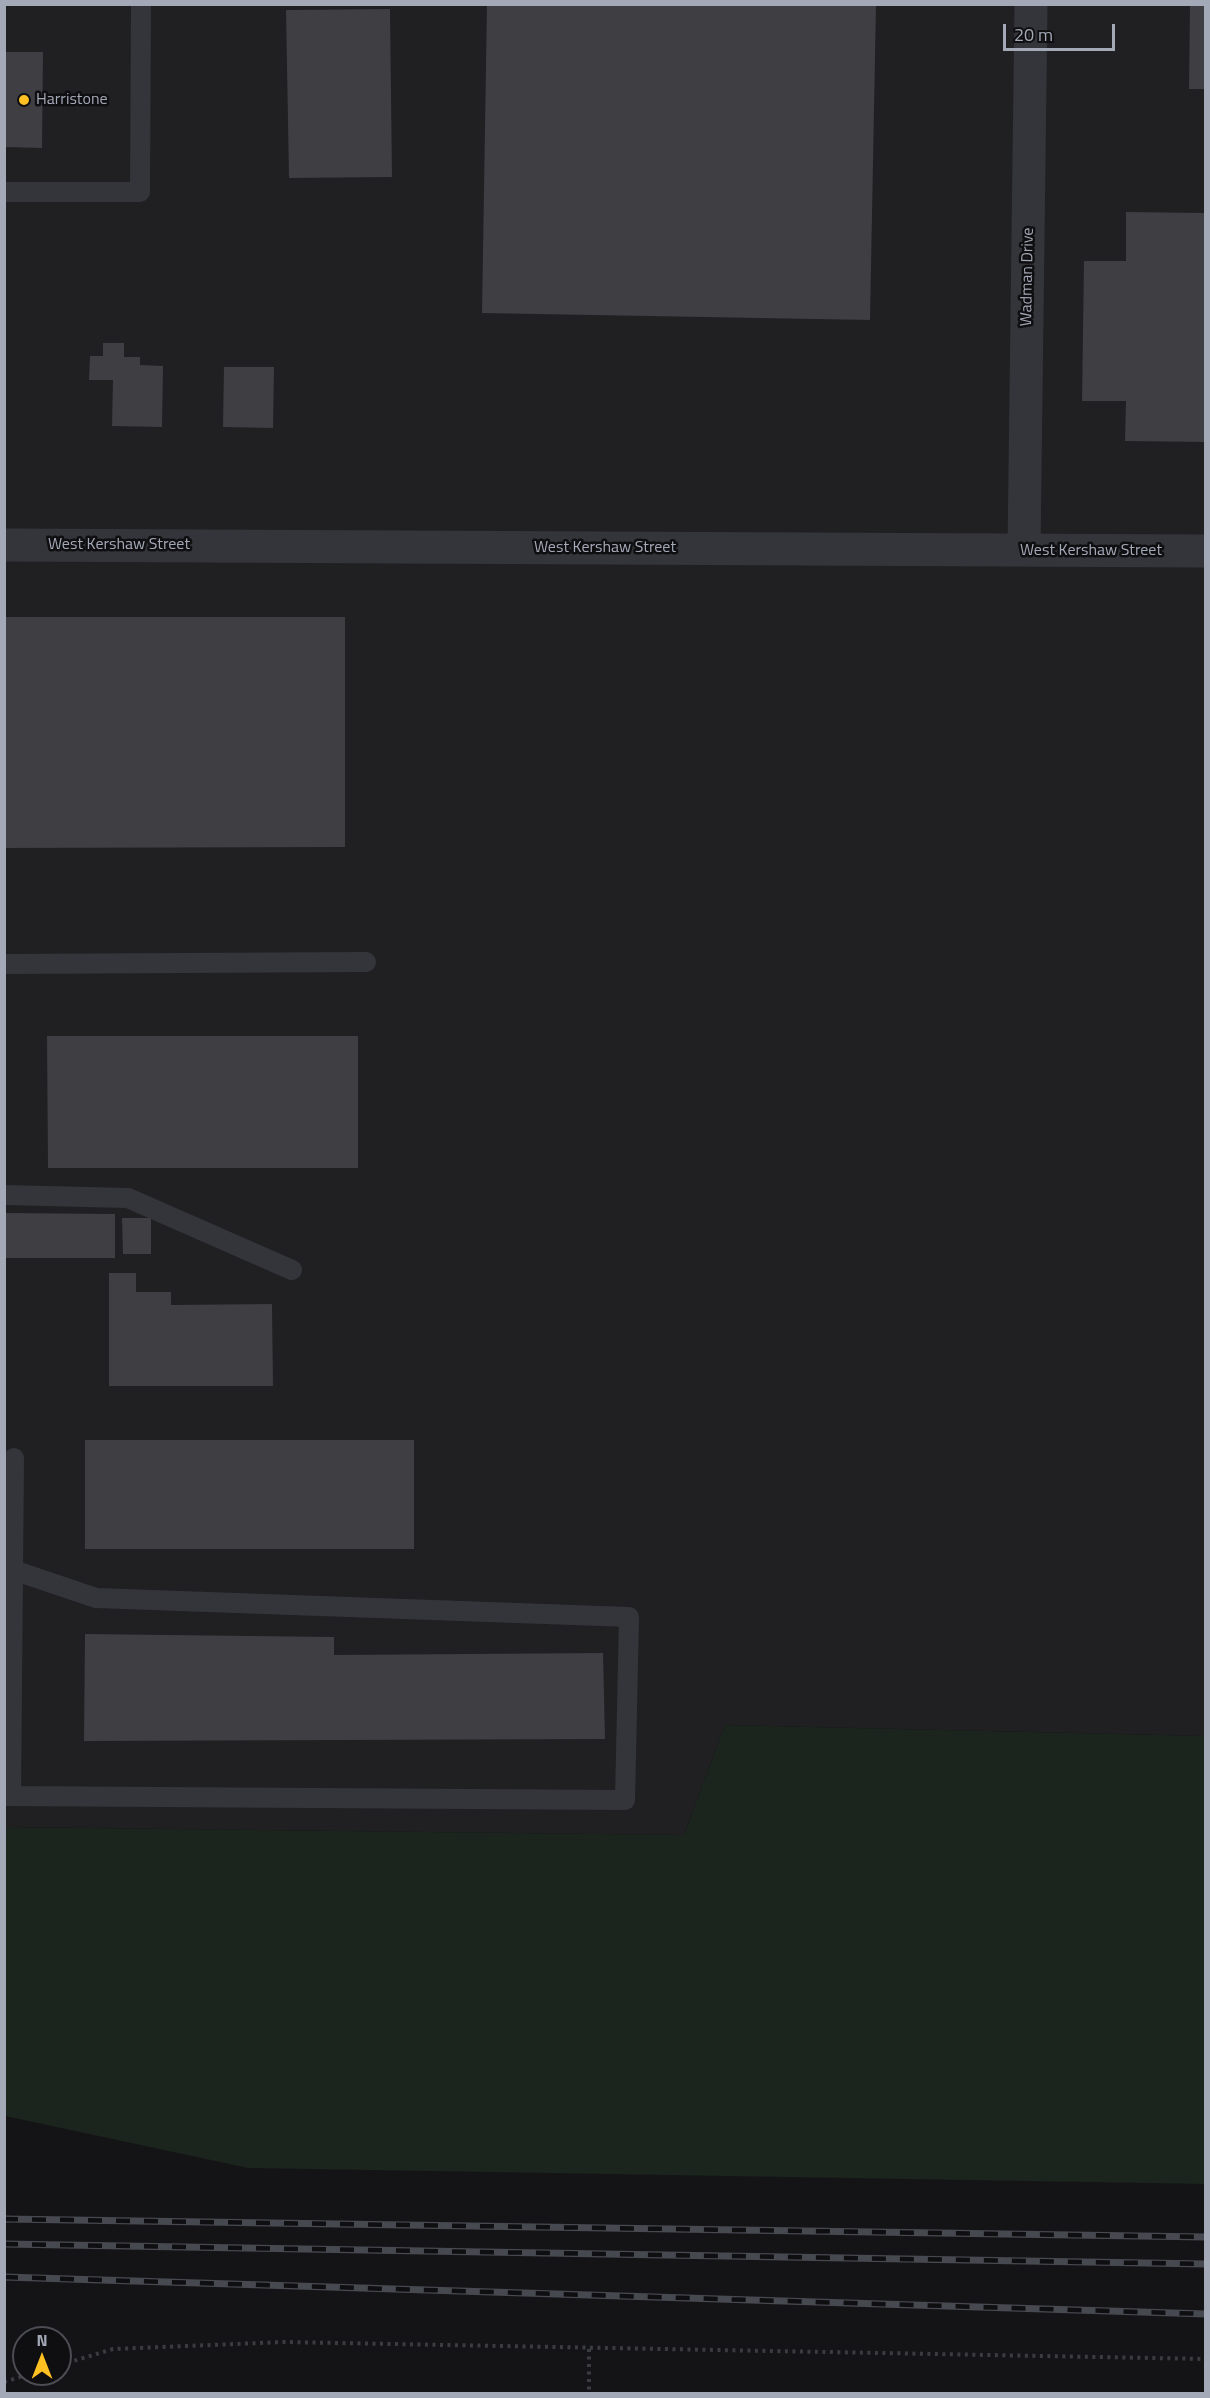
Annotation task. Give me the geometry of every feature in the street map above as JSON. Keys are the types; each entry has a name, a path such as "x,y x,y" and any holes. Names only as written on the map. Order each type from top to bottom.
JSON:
{"street":[{"name":"Wadman Drive","path":"1024,550 1031,4"},
{"name":"West Kershaw Street","path":"4,545 1206,551"}],"lane":[{"path":"4,192 140,192 141,4"},
{"path":"4,964 366,962"},
{"path":"4,1195 128,1198 292,1270"},
{"path":"9,1570 96,1598 629,1617 625,1800 8,1796 9,1570 14,1458"}],"path":[{"path":"72,2361 113,2349 284,2342 1206,2359"},
{"path":"589,2349 590,2394"}],"shaded area":[{"path":"5,5 1205,5 1205,1736 725,1725 684,1835 5,1827"},
{"path":"725,1725 1205,1736 1205,2184 248,2168 5,2116 5,1827 684,1835"}],"building":[{"path":"487,4 876,4 870,320 482,313"},
{"path":"1190,4 1206,4 1206,89 1189,89"},
{"path":"390,9 392,177 289,178 286,10"},
{"name":"Harristone","path":"4,52 43,52 42,148 4,147"},
{"path":"1126,212 1206,213 1206,442 1125,441 1126,401 1082,401 1084,261 1126,261"},
{"path":"103,343 124,343 124,357 140,357 140,365 163,366 162,427 112,426 113,380 89,380 90,356 103,356"},
{"path":"224,367 274,367 273,428 223,427"},
{"path":"4,617 345,617 345,847 4,848"},
{"path":"47,1036 358,1036 358,1168 48,1168"},
{"path":"5,1213 115,1214 115,1258 5,1258"},
{"path":"122,1218 151,1218 151,1254 123,1254"},
{"path":"109,1273 136,1273 136,1292 171,1292 171,1305 272,1304 273,1386 109,1386"},
{"path":"85,1440 414,1440 414,1549 85,1549"},
{"path":"85,1634 334,1637 334,1655 603,1653 605,1739 84,1741"}],"railway":[{"path":"4,2219 1206,2237"},
{"path":"4,2244 1206,2264"},
{"path":"4,2277 1206,2314"}],"place":[{"name":"Harristone","path":"24,100"}]}
